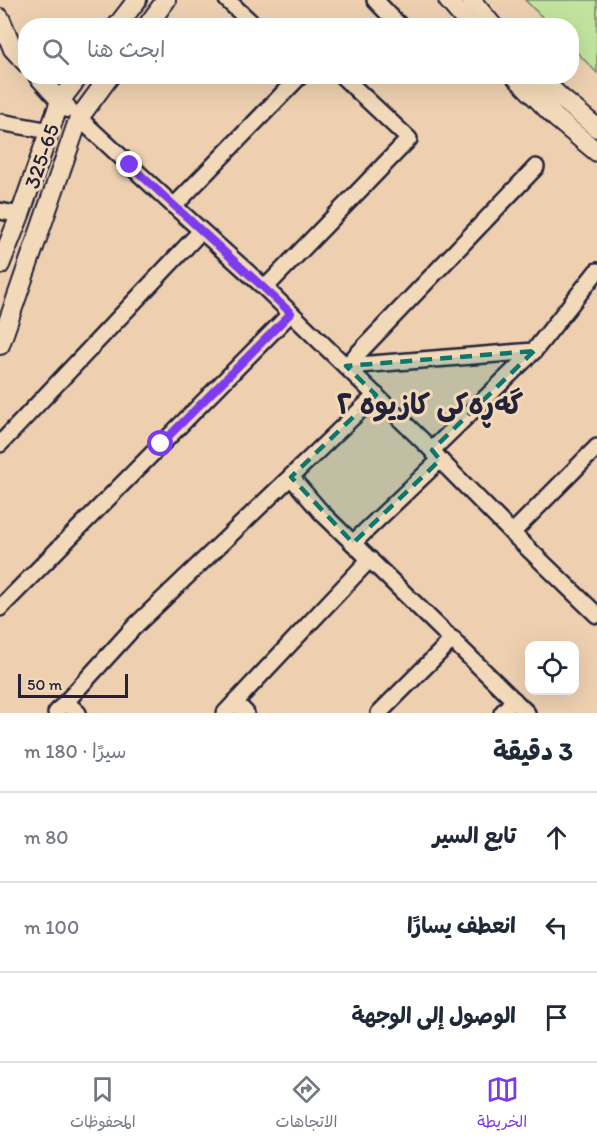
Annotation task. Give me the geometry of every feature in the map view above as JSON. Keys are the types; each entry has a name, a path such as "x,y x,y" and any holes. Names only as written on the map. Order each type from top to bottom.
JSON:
{"street":[{"path":"123,18 137,0"},
{"path":"153,18 166,0"},
{"path":"227,0 246,18"},
{"path":"375,0 392,18"},
{"path":"447,0 463,18"},
{"path":"471,0 486,18"},
{"path":"0,18 13,49 18,54"},
{"name":"325-65","path":"45,84 79,118"},
{"name":"325-65","path":"0,265 60,101 73,84"},
{"name":"325-65","path":"0,345 79,118 104,84"},
{"path":"174,206 292,84"},
{"path":"265,288 409,139 351,84"},
{"path":"523,84 556,118 597,152"},
{"path":"546,84 597,128"},
{"path":"79,118 265,288 597,615"},
{"path":"0,122 50,131"},
{"path":"346,366 536,167"},
{"path":"0,211 20,215"},
{"path":"0,444 201,231"},
{"path":"353,543 534,351 597,271"},
{"path":"0,608 291,313"},
{"path":"346,366 534,351"},
{"path":"78,713 61,707 135,626 376,395"},
{"path":"512,533 597,447"},
{"path":"291,477 321,512 527,713"},
{"path":"235,709 370,559"},
{"path":"379,713 453,639"},
{"path":"502,713 514,700"}],"highlighted area":[{"path":"534,351 432,450 440,460 353,543 291,477 376,395 346,366"}],"green space":[{"path":"525,0 597,0 597,73 579,54 579,18 543,18"}],"district":[{"name":"گەڕەکی کازیوە ٢","path":"430,404"}],"route":[{"path":"130,165 291,313 161,444"}]}
